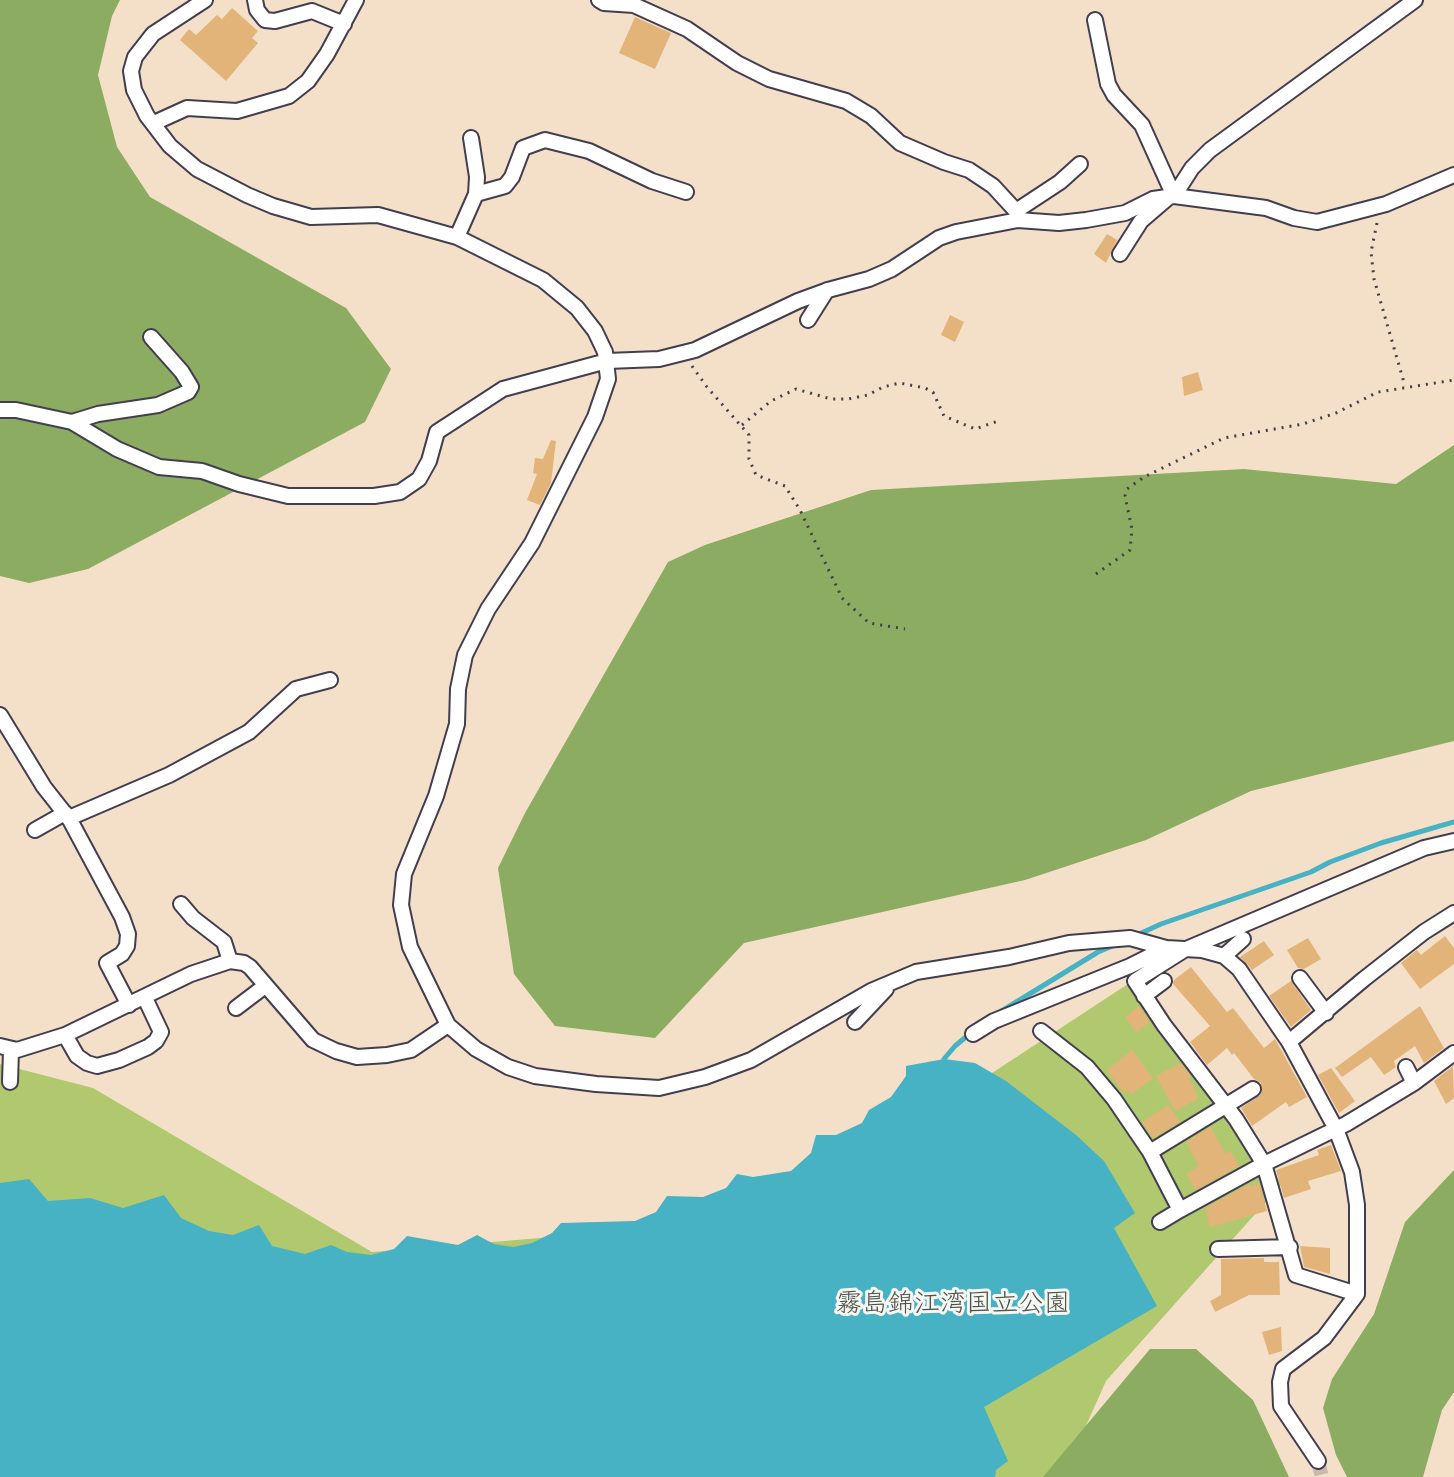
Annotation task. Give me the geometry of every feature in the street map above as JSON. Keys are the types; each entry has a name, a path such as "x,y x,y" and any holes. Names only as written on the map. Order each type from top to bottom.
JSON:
{"street":[{"path":"205,0 153,34 135,57 131,71 134,90 170,146 197,169 273,206 311,217 378,215 457,237 543,280 577,308 595,331 607,361 608,379 595,417 532,543 488,609 465,655 458,689 457,724 436,796 404,874 401,905 410,947 448,1025 476,1049 508,1067 535,1076 659,1088 705,1077 751,1060 871,991 916,972 1009,957 1069,943 1130,938 1166,948 1202,950 1224,956 1239,969 1289,1042 1336,1129 1352,1172 1357,1205 1357,1294 1324,1338 1283,1369 1280,1382 1281,1406 1318,1461"},
{"path":"255,0 257,10 265,20 275,21 312,11 344,24"},
{"path":"154,123 187,108 237,111 289,96 308,81 356,0"},
{"path":"599,0 634,5 687,29 737,63 769,79 846,101 871,116 900,143 969,170 993,186 1017,216 1059,223 1086,220 1125,213 1153,199 1172,197 1266,208 1317,222 1378,206 1454,175"},
{"path":"1120,254 1141,221 1172,197 1192,168 1210,150 1415,0"},
{"path":"1095,20 1108,84 1114,95 1142,125 1172,197"},
{"path":"457,237 476,194 477,177 471,138"},
{"path":"476,194 505,186 512,177 523,148 545,140 589,151 652,181 686,192"},
{"path":"0,410 16,410 72,422 117,449 159,467 202,471 288,496 374,496 400,492 419,479 429,461 437,432 503,389 607,361 659,359 716,341 798,301 892,269 939,238 1017,216 1080,164"},
{"path":"808,320 828,290"},
{"path":"72,422 98,414 158,405 188,392 191,387 182,372 151,337"},
{"path":"35,830 169,775 249,732 296,689 330,680"},
{"path":"0,715 44,787 67,816 122,917 128,934 127,946 122,954 107,963 129,1005"},
{"path":"1357,1294 1296,1275 1264,1164 1135,981 1184,950 1424,848 1454,841"},
{"path":"181,904 193,918 224,942 230,961"},
{"path":"1289,1042 1400,951 1454,913"},
{"path":"1224,956 1243,939"},
{"path":"973,1034 994,1021 1130,966 1166,948"},
{"path":"10,1082 5,1048 25,1048 65,1035 191,974 230,961 244,963 313,1040 336,1051 357,1057 411,1050 448,1025"},
{"path":"1300,978 1326,1013"},
{"path":"855,1022 895,981"},
{"path":"1144,996 1164,981"},
{"path":"236,1008 265,986"},
{"path":"65,1035 77,1056 97,1066 148,1047 161,1032 145,998"},
{"path":"1041,1031 1087,1067 1114,1099 1150,1152 1180,1210"},
{"path":"1160,1222 1264,1164 1336,1129 1414,1083 1454,1053"},
{"path":"1406,1067 1414,1083"},
{"path":"1150,1152 1253,1089"},
{"path":"1218,1249 1290,1247"}],"path":[{"path":"1378,206 1371,252 1374,279 1405,386"},
{"path":"683,353 707,387 749,435 749,459 756,475 785,486 800,510 842,598 869,623 905,629"},
{"path":"1096,574 1130,550 1132,529 1125,496 1127,489 1144,477 1224,438 1303,424 1336,413 1378,392 1454,380"},
{"path":"741,426 771,401 796,389 831,399 848,399 900,383 933,392 944,416 975,429 998,421"}],"green space":[{"path":"0,0 120,0 112,16 98,75 117,147 150,197 346,308 391,369 365,422 88,569 29,583 0,576"},
{"path":"1454,445 1454,741 1251,791 1146,840 1025,880 744,943 655,1038 555,1026 514,974 498,868 525,813 668,562 705,545 871,490 1244,469 1396,484"},
{"name":"霧島錦江湾国立公園","path":"1131,982 1282,1184 1106,1381 1063,1477 0,1477 0,1064 93,1088 372,1252 769,1219"},
{"path":"1454,1170 1454,1392 1442,1410 1423,1477 1347,1477 1336,1455 1323,1408 1332,1379 1374,1314 1405,1222"},
{"path":"1150,1349 1196,1349 1253,1400 1289,1477 1043,1477"}],"water":[{"name":"霧島錦江湾国立公園","path":"944,1059 975,1063 1006,1081 1076,1135 1104,1161 1135,1213 1114,1228 1157,1306 984,1407 1008,1461 996,1470 995,1477 0,1477 0,1183 29,1179 48,1201 90,1198 123,1208 164,1195 181,1218 209,1231 233,1235 259,1225 272,1246 305,1254 331,1245 347,1252 371,1255 394,1249 407,1236 458,1245 477,1235 494,1244 513,1247 532,1243 552,1233 561,1223 635,1221 656,1212 667,1196 703,1197 726,1188 737,1174 753,1177 791,1171 811,1153 816,1135 836,1135 862,1123 869,1110 891,1097 906,1076 906,1066"}],"building":[{"path":"232,8 258,31 252,38 258,43 226,81 180,40 189,29 196,35 217,15 222,19"},
{"path":"635,17 671,33 655,69 619,53"},
{"path":"1107,234 1117,240 1106,263 1094,254"},
{"path":"950,315 964,322 955,342 941,335"},
{"path":"1198,372 1203,390 1184,396 1182,377"},
{"path":"551,440 556,441 551,483 540,505 527,500 537,474 533,473 535,458 543,459"},
{"path":"1445,936 1454,948 1454,964 1420,989 1401,963 1417,950 1421,955"},
{"path":"1308,938 1321,959 1304,969 1298,968 1287,950"},
{"path":"1264,941 1274,955 1252,970 1240,957"},
{"path":"1191,967 1227,1012 1233,1008 1264,1048 1275,1039 1307,1097 1289,1107 1286,1102 1252,1126 1241,1108 1261,1094 1261,1083 1227,1048 1207,1065 1190,1042 1210,1026 1173,984"},
{"path":"1291,981 1311,1010 1291,1027 1269,996"},
{"path":"1139,1006 1150,1022 1136,1032 1125,1017"},
{"path":"1420,1006 1444,1048 1424,1063 1415,1046 1394,1061 1396,1067 1384,1075 1371,1057 1342,1077 1335,1068"},
{"path":"1132,1050 1153,1078 1132,1094 1128,1090 1124,1093 1107,1070"},
{"path":"1181,1063 1191,1077 1189,1079 1199,1098 1175,1111 1156,1076"},
{"path":"1453,1066 1454,1098 1446,1104 1434,1081"},
{"path":"1331,1068 1355,1101 1339,1113 1318,1075"},
{"path":"1168,1105 1180,1122 1153,1138 1142,1122"},
{"path":"1211,1127 1225,1154 1231,1151 1239,1166 1196,1190 1186,1174 1199,1166 1186,1142"},
{"path":"1331,1145 1341,1171 1308,1181 1311,1189 1284,1198 1276,1170 1319,1155 1317,1150"},
{"path":"1259,1183 1267,1211 1210,1227 1205,1208 1249,1184 1250,1187"},
{"path":"1300,1246 1330,1248 1330,1274 1304,1267"},
{"path":"1264,1258 1264,1262 1279,1262 1280,1295 1249,1295 1215,1312 1210,1301 1221,1295 1221,1259"},
{"path":"1281,1327 1282,1351 1269,1355 1262,1332"}],"waterway":[{"path":"1135,936 1381,843 1454,822"},
{"path":"1000,1012 1098,952 1115,945"},
{"path":"944,1059 972,1032"}],"tunnel":[{"path":"1318,1461 1322,1477"}]}
